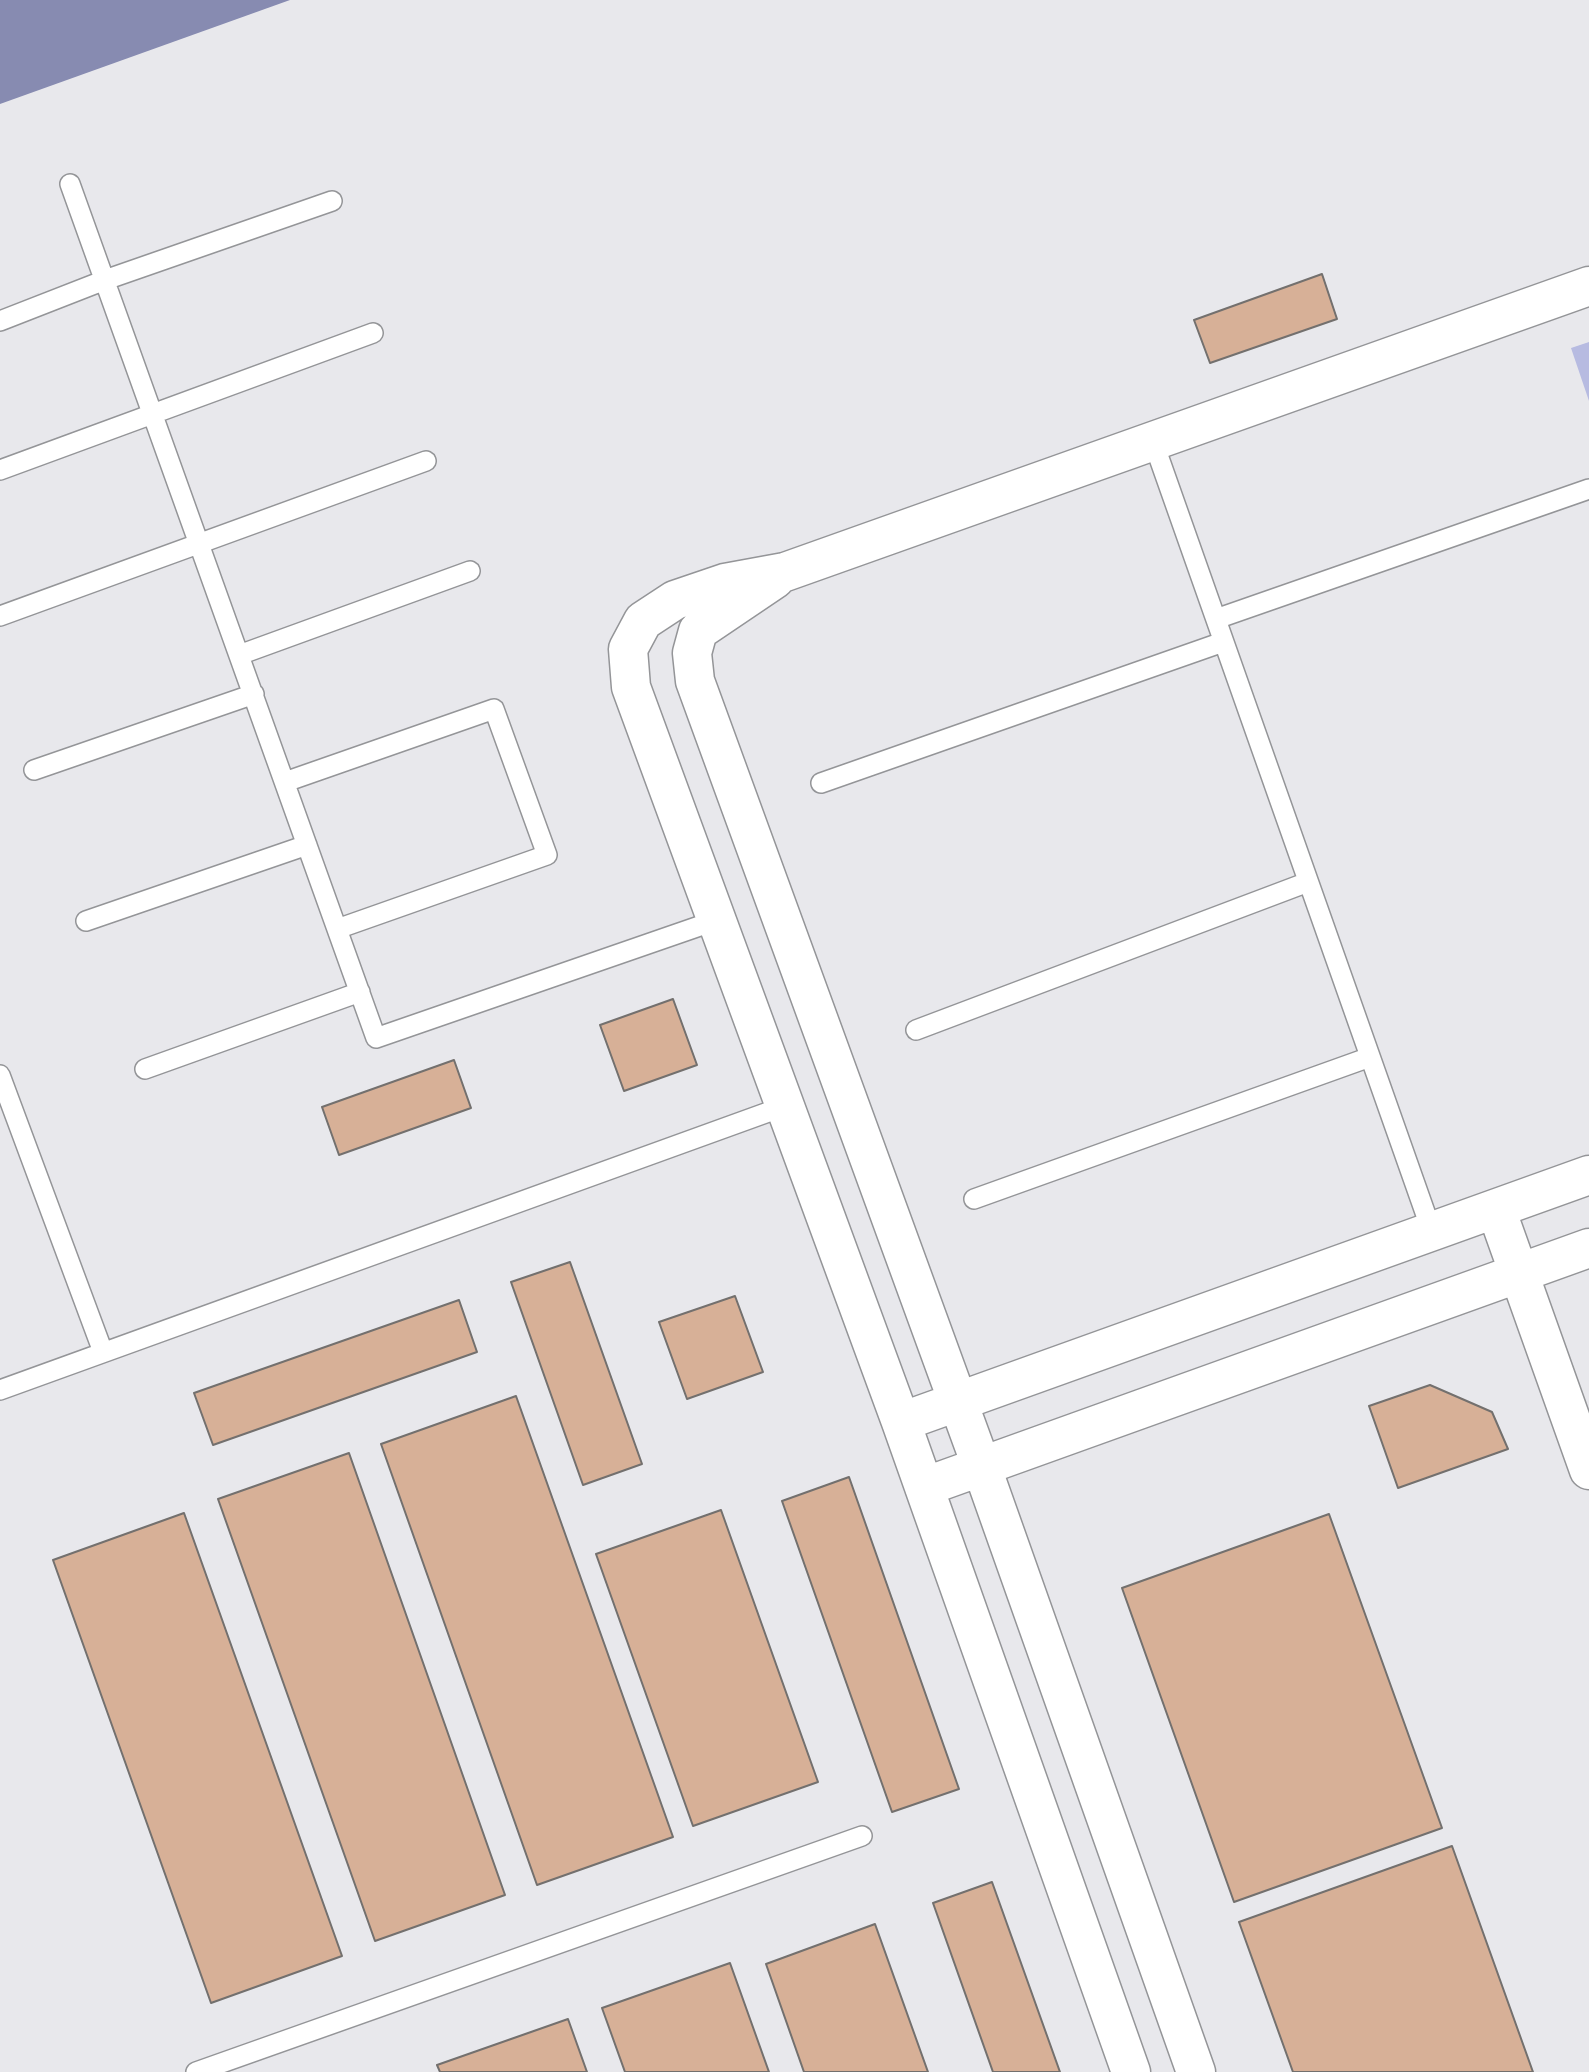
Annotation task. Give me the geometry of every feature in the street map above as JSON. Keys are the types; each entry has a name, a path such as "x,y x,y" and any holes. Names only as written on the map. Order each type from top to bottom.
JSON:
{"street":[{"path":"1131,2072 901,1422 631,687 628,649 643,621 675,600 725,583 785,572 1589,286"},
{"path":"785,572 698,631 692,653 695,681 981,1465 1196,2072"},
{"path":"901,1422 1589,1175"},
{"path":"1496,1209 1589,1470"},
{"path":"924,1487 1589,1248"}],"lane":[{"path":"70,184 376,1038 717,920"},
{"path":"0,321 105,280 332,201"},
{"path":"0,470 373,333"},
{"path":"1153,441 1432,1232"},
{"path":"0,616 426,461"},
{"path":"1216,620 1589,489"},
{"path":"239,655 470,571"},
{"path":"821,783 1223,642"},
{"path":"34,770 254,694"},
{"path":"285,782 494,709 547,855 337,929"},
{"path":"86,921 307,845"},
{"path":"916,1030 1308,882"},
{"path":"145,1069 360,992"},
{"path":"974,1199 1370,1057"},
{"path":"0,1075 103,1352"},
{"path":"0,1390 785,1106"},
{"path":"196,2072 862,1836"}],"shaded area":[{"path":"0,0 290,0 0,104"},
{"path":"1589,342 1589,401 1571,348"}],"building":[{"path":"1322,274 1337,319 1210,363 1194,320"},
{"path":"673,999 697,1065 624,1091 600,1025"},
{"path":"454,1060 471,1108 339,1155 322,1107"},
{"path":"570,1262 642,1464 583,1485 511,1282"},
{"path":"735,1296 763,1372 687,1399 659,1322"},
{"path":"459,1300 477,1352 213,1445 194,1393"},
{"path":"1430,1385 1492,1412 1508,1449 1398,1488 1369,1406"},
{"path":"516,1396 673,1837 537,1885 381,1444"},
{"path":"349,1453 505,1895 375,1941 218,1499"},
{"path":"849,1477 959,1789 892,1812 782,1501"},
{"path":"721,1510 818,1782 693,1826 596,1554"},
{"path":"184,1513 342,1956 211,2003 53,1560"},
{"path":"1329,1514 1442,1828 1234,1902 1122,1588"},
{"path":"1452,1846 1533,2072 1293,2072 1239,1922"},
{"path":"992,1882 1060,2072 993,2072 933,1903"},
{"path":"875,1924 928,2072 804,2072 766,1964"},
{"path":"730,1963 769,2072 625,2072 602,2008"},
{"path":"568,2019 587,2072 440,2072 437,2065"}]}
